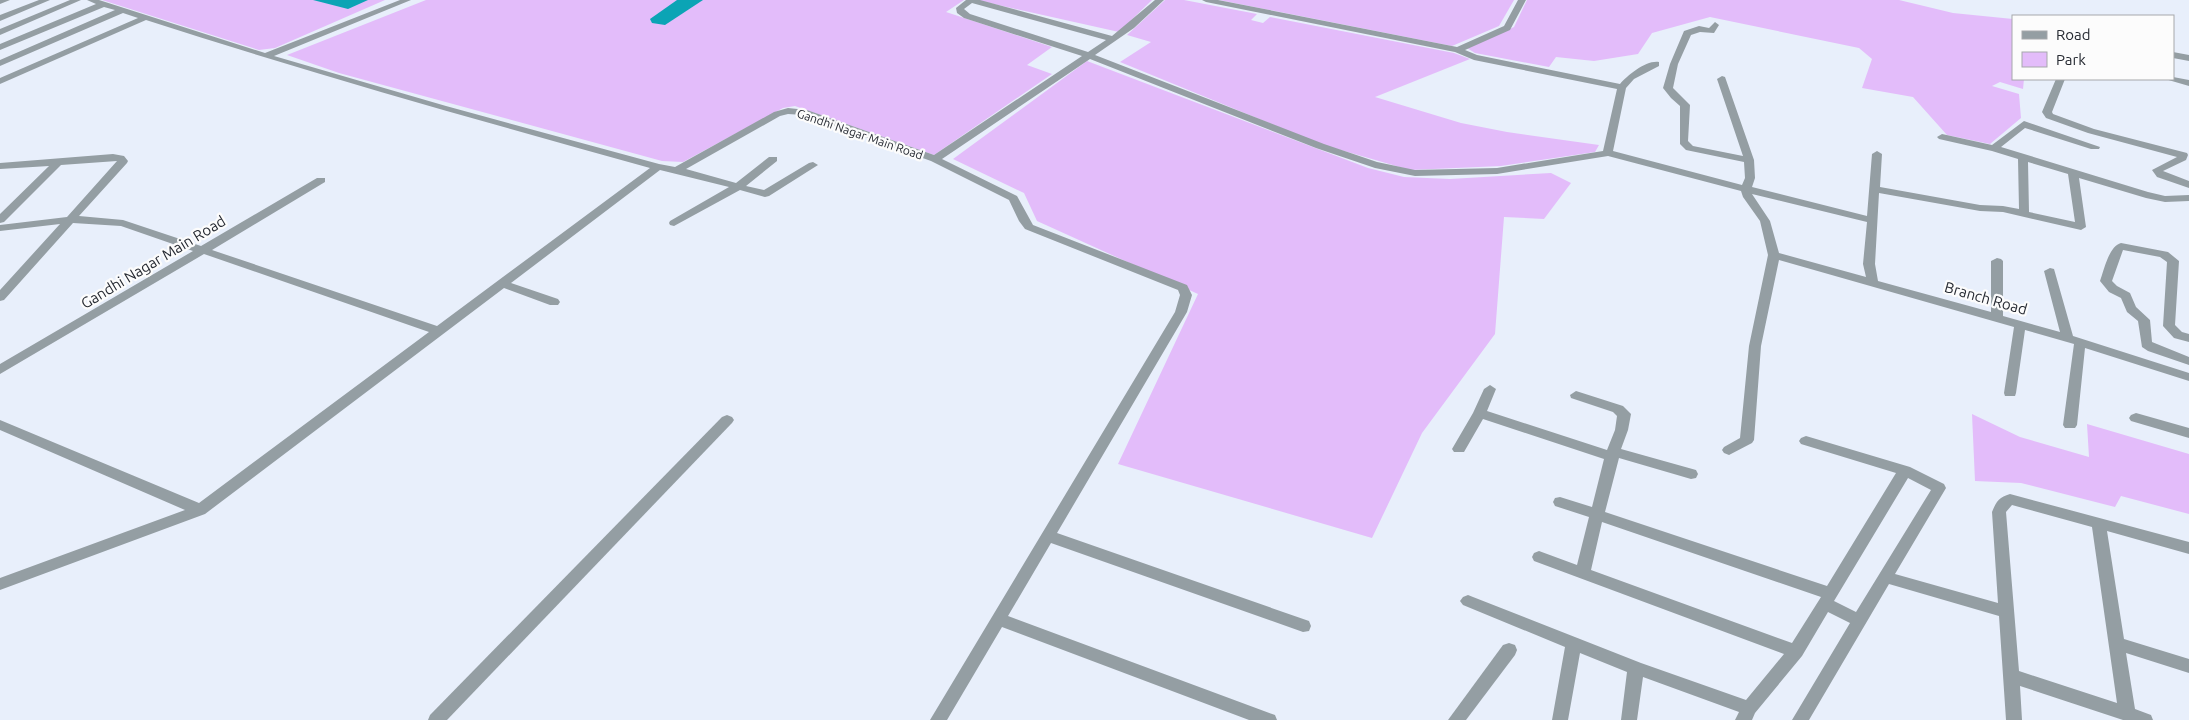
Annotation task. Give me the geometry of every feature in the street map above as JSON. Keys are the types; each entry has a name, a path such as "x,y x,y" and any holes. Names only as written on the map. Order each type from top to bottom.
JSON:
{"street":[{"path":"0,2 6,0"},
{"path":"0,18 46,0"},
{"path":"0,32 77,0"},
{"path":"91,0 264,56 443,108 658,167 677,170 736,188 765,194 813,165"},
{"path":"264,56 407,0"},
{"path":"1113,39 971,0 960,8 960,11 967,16 1088,55 1320,146 1375,165 1415,173 1498,171 1608,154 1872,220"},
{"name":"Gandhi Nagar Main Road","path":"677,170 777,114 794,110 936,159 1113,39 1160,0"},
{"path":"1206,0 1458,50 1474,57 1622,87"},
{"path":"1458,50 1507,28 1522,0"},
{"path":"0,47 103,4"},
{"path":"0,64 123,10"},
{"path":"0,81 147,17"},
{"path":"1715,25 1711,30 1699,29 1687,32 1674,64 1668,88 1674,96 1686,105 1683,142 1686,145 1690,148 1749,160"},
{"path":"2174,55 2189,58"},
{"path":"1608,154 1622,87 1631,77 1656,64"},
{"path":"1722,78 1749,160 1750,178 1746,190 1748,197 1765,221 1774,256 1755,346 1747,440 1729,450"},
{"path":"2060,80 2047,112 2049,116 2091,131 2183,155 2182,158 2157,170 2161,175 2189,185"},
{"path":"2174,80 2189,83"},
{"path":"1994,148 2024,124 2094,147"},
{"path":"1942,137 1994,148 2146,195 2165,199 2189,198"},
{"path":"1873,283 1869,264 1877,154"},
{"path":"0,166 113,157 120,158 123,161 0,296"},
{"path":"2023,158 2024,213"},
{"path":"674,223 736,188 773,159"},
{"path":"936,159 1013,198 1020,206 1024,223 1029,227 1183,288 1186,295 1181,312 938,720"},
{"path":"0,220 58,162"},
{"path":"0,584 200,510 658,167"},
{"path":"1874,189 1980,208 2003,209 2081,227 2073,173"},
{"name":"Gandhi Nagar Main Road","path":"0,370 321,180"},
{"path":"0,228 71,218 102,219 123,223 439,331"},
{"path":"2169,326 2173,261 2164,254 2121,246 2118,249 2106,281 2113,289 2126,296 2131,309 2144,320 2169,326 2178,335 2189,338"},
{"name":"Branch Road","path":"1774,256 2020,324 2189,377"},
{"path":"1996,318 1997,261"},
{"path":"2050,271 2074,340 2070,426"},
{"path":"502,284 554,302"},
{"path":"2144,320 2146,344 2152,348 2189,360"},
{"path":"2010,393 2020,324"},
{"path":"1459,449 1480,413 1490,389"},
{"path":"1576,395 1618,409 1624,414 1624,422 1596,514 1583,573"},
{"path":"1480,413 1613,454 1691,474"},
{"path":"2136,418 2189,432"},
{"path":"436,720 727,420"},
{"path":"0,425 200,510"},
{"path":"1800,720 1939,488 1905,471 1806,441"},
{"path":"1468,601 1746,714 1796,651 1905,471"},
{"path":"2014,720 1999,512 2003,504 2010,500 2189,548"},
{"path":"1560,502 1828,599 1860,621"},
{"path":"2099,523 2127,714"},
{"path":"1049,536 1302,626"},
{"path":"1539,557 1796,651"},
{"path":"1886,577 2007,612"},
{"path":"999,619 1270,720"},
{"path":"1560,720 1574,643"},
{"path":"2118,644 2189,666"},
{"path":"1456,720 1509,650"},
{"path":"1629,720 1636,668"},
{"path":"2012,676 2145,720"}],"green space":[{"path":"102,0 385,0 275,48 259,50"},
{"path":"426,0 964,0 946,12 1052,47 1027,65 1052,74 934,155 795,106 783,108 683,162 662,161 339,73 287,55"},
{"path":"976,0 1152,0 1119,32"},
{"path":"1165,0 1184,0 1257,14 1251,20 1263,23 1270,17 1454,53 1470,59 1375,97 1461,123 1507,132 1599,145 1595,152 1501,166 1410,170 1320,144 1120,62 1151,42 1127,35"},
{"path":"1219,0 1514,0 1499,26 1452,46"},
{"path":"1527,0 1899,0 1953,13 2012,19 2012,80 2024,80 2023,89 2000,82 1992,86 2019,94 2021,118 1990,144 1947,135 1913,97 1862,88 1872,59 1859,48 1710,17 1652,33 1638,54 1594,61 1556,57 1549,67 1475,53 1467,48 1514,27"},
{"path":"1087,61 1368,168 1404,177 1450,179 1551,173 1571,183 1544,219 1504,217 1495,334 1422,433 1372,538 1118,464 1198,294 1037,221 1024,193 953,159"},
{"path":"1972,414 2020,437 2089,457 2087,424 2189,454 2189,514 2121,496 2115,507 2021,483 1975,481"}],"water":[{"path":"313,0 368,0 348,9"},
{"path":"677,0 703,0 665,25 652,23 650,19"}]}
